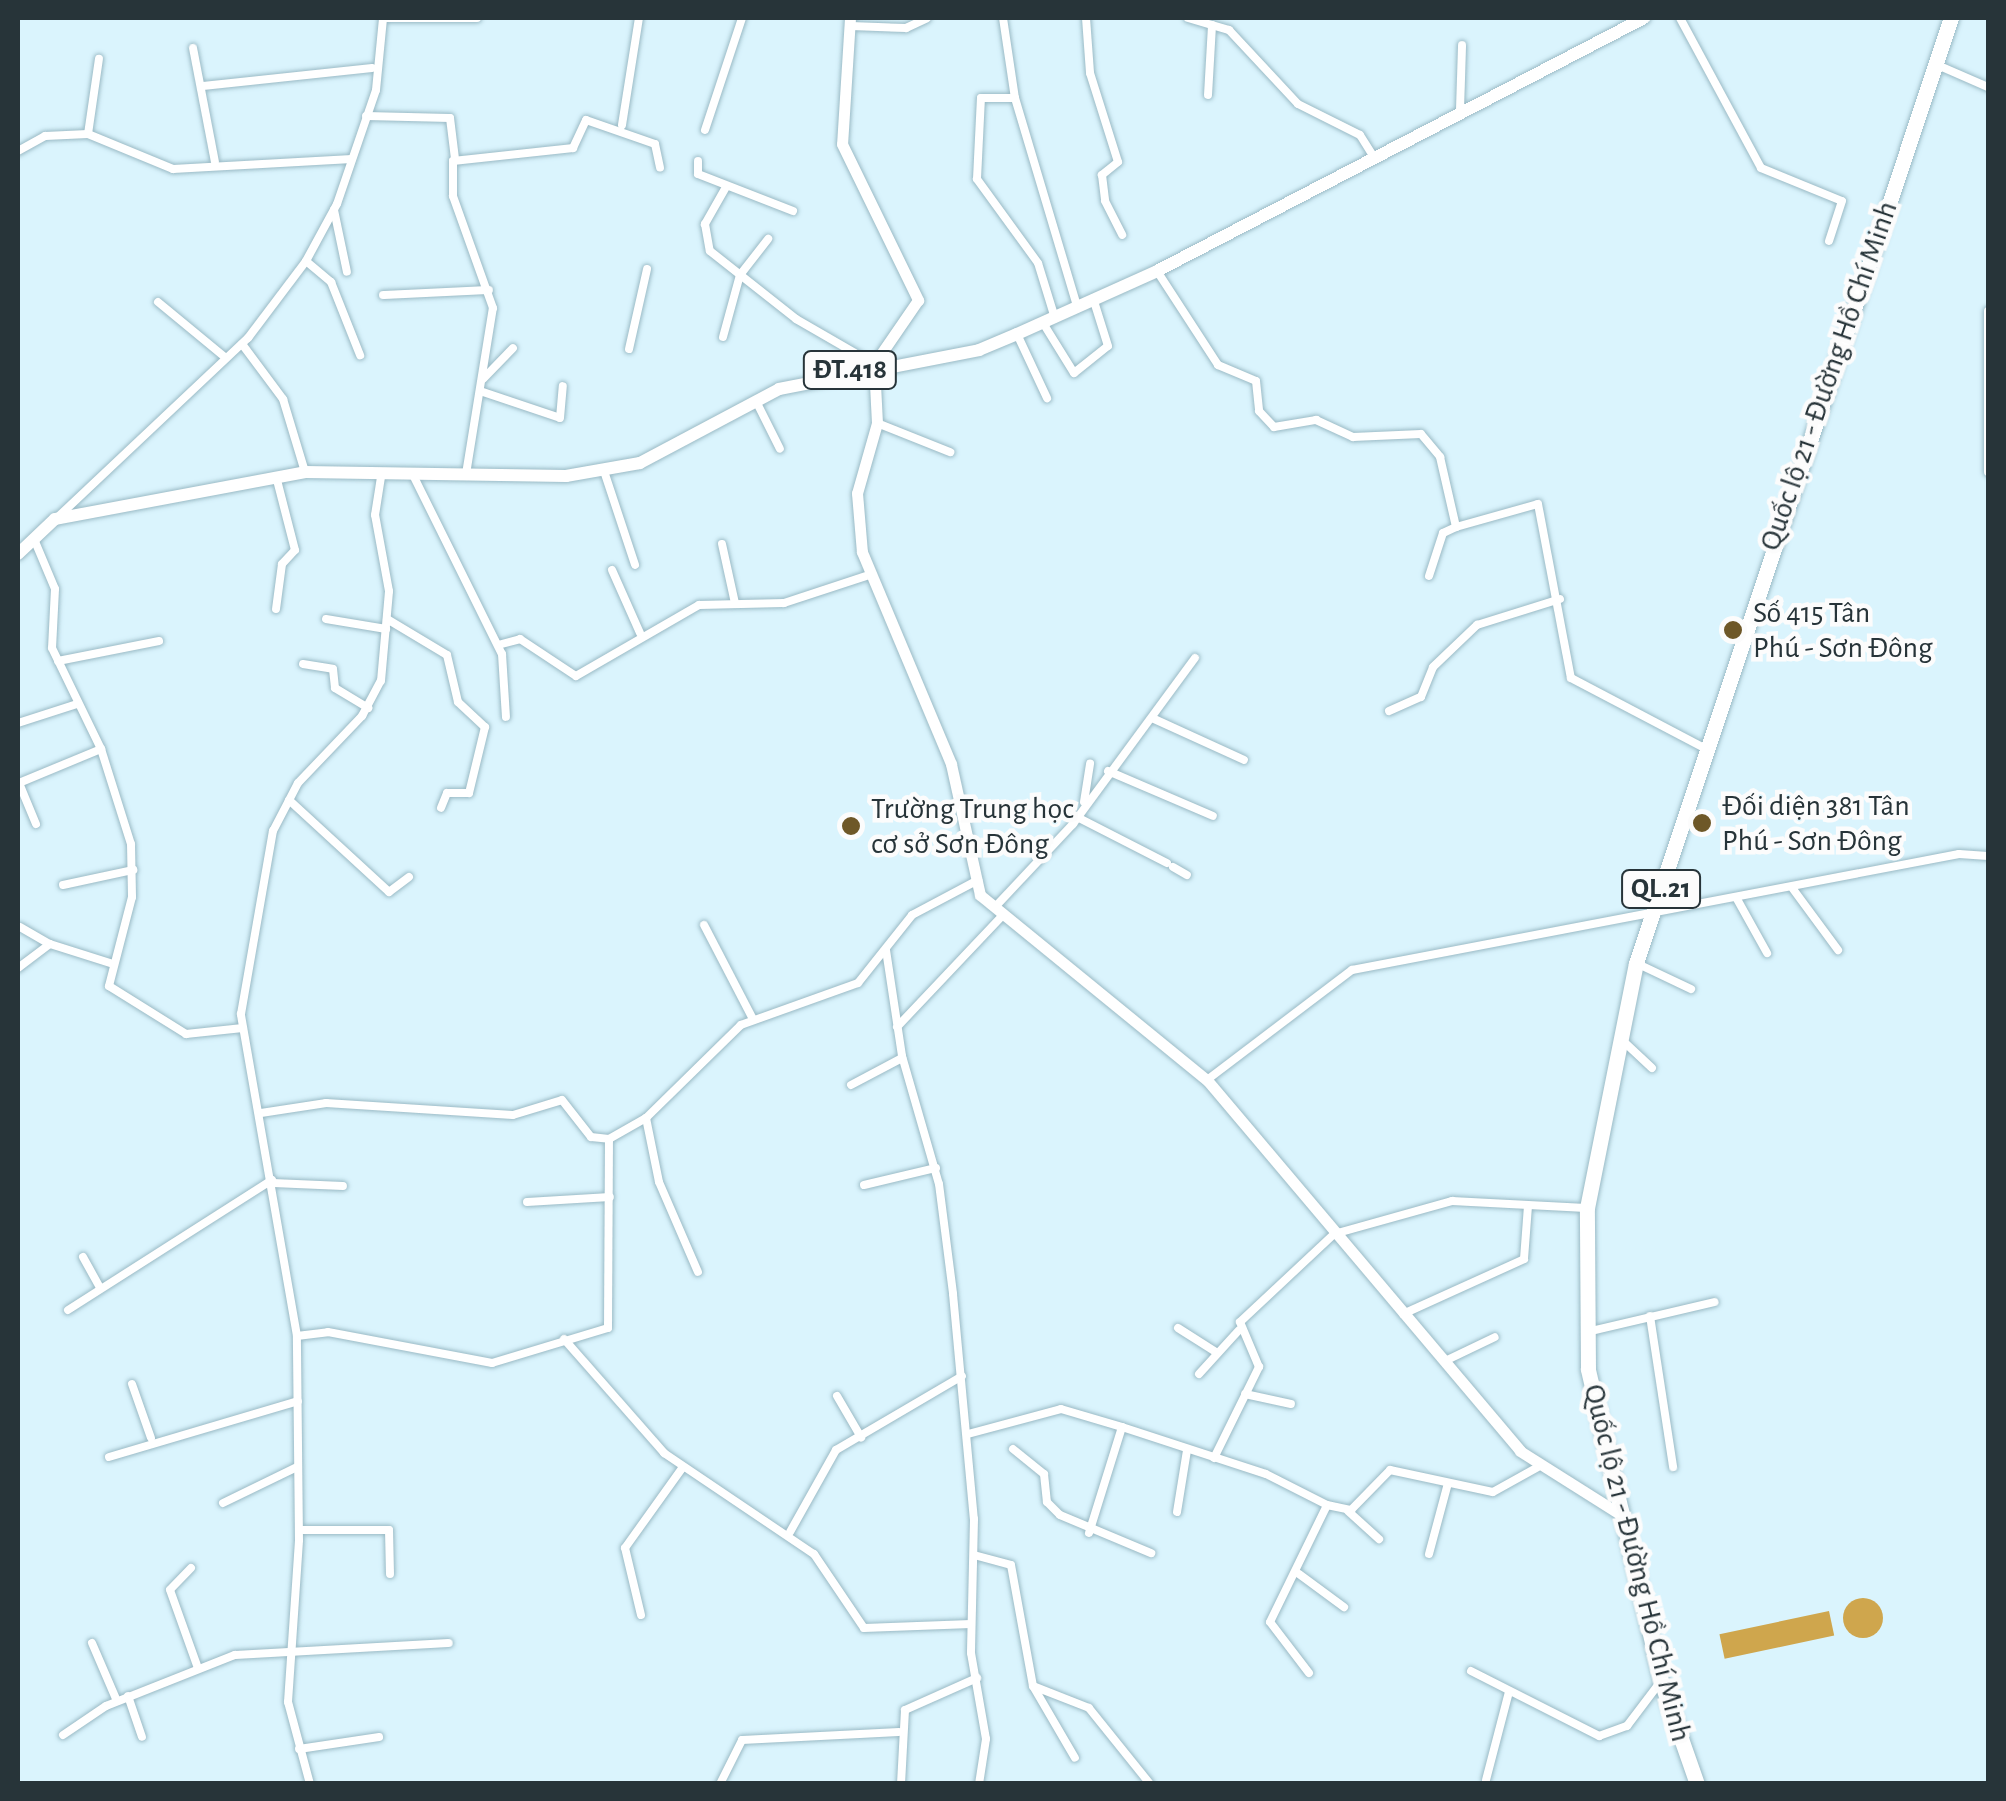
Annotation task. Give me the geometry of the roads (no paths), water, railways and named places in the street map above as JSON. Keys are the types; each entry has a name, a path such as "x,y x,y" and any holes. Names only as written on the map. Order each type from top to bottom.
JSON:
{"highway":[{"name":"Quốc lộ 21 - Đường Hồ Chí Minh","path":"1696,1784 1661,1682 1618,1513 1586,1332 1588,1208 1618,1038 1636,963 1951,18"}],"main road":[{"name":"ĐT.418","path":"55,520 306,472 465,478 640,463 757,403 874,364 980,350 1017,334 1158,271 1460,110 1644,18"},
{"path":"18,554 55,520"}],"street":[{"path":"55,520 242,344 306,261 334,210 366,116 383,18 478,18"},
{"path":"622,125 640,18"},
{"path":"705,130 742,18"},
{"path":"927,18 906,28 851,22 842,144 918,300 874,364 876,423 857,493 866,576 951,764 978,880 1000,911 1207,1080 1334,1234 1538,1468 1618,1513"},
{"path":"1003,18 1015,98 1077,306"},
{"path":"1086,18 1090,73 1118,162 1102,174 1104,191 1122,236"},
{"path":"1188,18 1212,25 1260,54 1298,104 1360,135 1373,156"},
{"path":"1680,18 1761,168 1842,201 1829,241"},
{"path":"1208,95 1212,25"},
{"path":"1460,110 1462,45"},
{"path":"193,48 214,162"},
{"path":"88,134 99,59"},
{"path":"1935,64 1988,86"},
{"path":"203,86 372,68"},
{"path":"1015,98 981,98 976,179 1038,264 1048,318 1074,373 1108,346 1093,298"},
{"path":"366,116 450,118 456,157 451,189 488,290 482,378 465,478"},
{"path":"456,157 573,148 581,120 622,125 656,144 660,168"},
{"path":"18,151 45,136 88,134 144,164 352,159"},
{"path":"698,161 696,172 793,211"},
{"path":"726,187 705,224 710,251 874,364"},
{"path":"334,210 346,272"},
{"path":"723,337 740,275 768,239"},
{"path":"306,261 331,282 360,355"},
{"path":"629,348 647,269"},
{"path":"1158,271 1218,365 1256,381 1258,411 1274,426 1316,420 1353,437 1396,430 1434,442 1456,527"},
{"path":"383,295 488,290"},
{"path":"158,302 226,358"},
{"path":"1988,311 1988,472"},
{"path":"1017,334 1047,398"},
{"path":"242,344 283,399 306,472"},
{"path":"482,378 513,348"},
{"path":"480,391 560,418 563,386"},
{"path":"757,403 780,449"},
{"path":"876,423 950,452"},
{"path":"602,468 635,565"},
{"path":"276,476 295,550 282,564 276,610"},
{"path":"310,1784 299,1749 289,1656 299,1530 296,1336 273,1181 243,1028 260,864 289,800 368,708 386,624 375,515 381,476"},
{"path":"414,478 498,645 506,718"},
{"path":"1429,576 1443,532 1538,504 1575,683 1706,750"},
{"path":"34,540 56,589 58,661 101,749 133,870 110,963 109,986 179,1031 200,1038 243,1028"},
{"path":"722,544 735,602"},
{"path":"612,570 640,634"},
{"path":"498,645 520,640 576,676 640,634 699,605 784,602 866,576"},
{"path":"1389,711 1421,697 1434,666 1478,626 1560,599"},
{"path":"326,619 386,624 446,655 458,702 485,727 469,794 447,793 441,808"},
{"path":"58,661 159,641"},
{"path":"896,1027 1077,818 1195,658"},
{"path":"303,664 333,669 335,688 368,708"},
{"path":"18,723 77,704"},
{"path":"1152,718 1244,760"},
{"path":"36,824 18,783 101,749"},
{"path":"1083,806 1090,764"},
{"path":"1108,771 1213,816"},
{"path":"289,800 389,892 409,878"},
{"path":"1077,818 1187,875"},
{"path":"1207,1080 1352,970 1988,856"},
{"path":"63,884 133,870"},
{"path":"260,1113 363,1103 513,1115 562,1100 590,1138 608,1139 646,1118 753,1019 844,991 932,898 978,880"},
{"path":"1793,888 1838,950"},
{"path":"1737,899 1767,953"},
{"path":"704,926 753,1019"},
{"path":"20,927 50,944 110,963"},
{"path":"18,968 50,944"},
{"path":"886,950 902,1058 936,1168 962,1376 974,1555 971,1624 986,1739 979,1784"},
{"path":"1636,963 1691,988"},
{"path":"1618,1038 1652,1068"},
{"path":"850,1085 902,1058"},
{"path":"646,1118 660,1182 698,1272"},
{"path":"296,1336 340,1334 492,1363 614,1324 608,1139"},
{"path":"864,1185 936,1168"},
{"path":"68,1310 273,1181 343,1186"},
{"path":"527,1202 610,1197"},
{"path":"1199,1374 1239,1330 1262,1293 1334,1234 1452,1201 1588,1208"},
{"path":"1403,1314 1525,1258 1528,1206"},
{"path":"83,1257 100,1288"},
{"path":"1586,1332 1714,1302"},
{"path":"1650,1316 1673,1466"},
{"path":"1178,1328 1216,1352"},
{"path":"1214,1458 1259,1363 1239,1330"},
{"path":"1445,1361 1495,1337"},
{"path":"564,1339 598,1387 683,1467 790,1532 864,1628 971,1624"},
{"path":"790,1532 814,1478 861,1437 962,1376"},
{"path":"132,1384 151,1438"},
{"path":"1245,1394 1291,1404"},
{"path":"837,1396 861,1437"},
{"path":"108,1457 151,1438 298,1401"},
{"path":"968,1434 1060,1409 1214,1458 1348,1511 1379,1540"},
{"path":"1089,1533 1122,1427"},
{"path":"1012,1449 1044,1474 1050,1507 1089,1533 1151,1553"},
{"path":"1178,1512 1187,1450"},
{"path":"222,1503 297,1467"},
{"path":"641,1615 625,1548 683,1467"},
{"path":"1348,1511 1390,1470 1498,1492 1538,1468"},
{"path":"1429,1554 1448,1483"},
{"path":"1309,1673 1270,1622 1299,1574 1328,1505"},
{"path":"299,1530 386,1529 390,1574"},
{"path":"974,1555 1011,1565 1034,1686 1074,1758"},
{"path":"191,1568 170,1590 198,1668"},
{"path":"1299,1574 1344,1606"},
{"path":"63,1735 128,1696 235,1656 289,1656 449,1642"},
{"path":"92,1643 118,1701"},
{"path":"1471,1671 1599,1736 1627,1726 1661,1682"},
{"path":"901,1784 900,1732 911,1704 977,1678"},
{"path":"1034,1686 1089,1708 1152,1783"},
{"path":"1486,1780 1509,1692"},
{"path":"128,1696 142,1737"},
{"path":"720,1784 742,1740 900,1732"},
{"path":"299,1749 379,1737"}],"place":[{"name":"Số 415 Tân Phú - Sơn Đông","path":"1733,630"},
{"name":"Đối diện 381 Tân Phú - Sơn Đông","path":"1702,823"},
{"name":"Trường Trung học cơ sở Sơn Đông","path":"851,826"}]}
